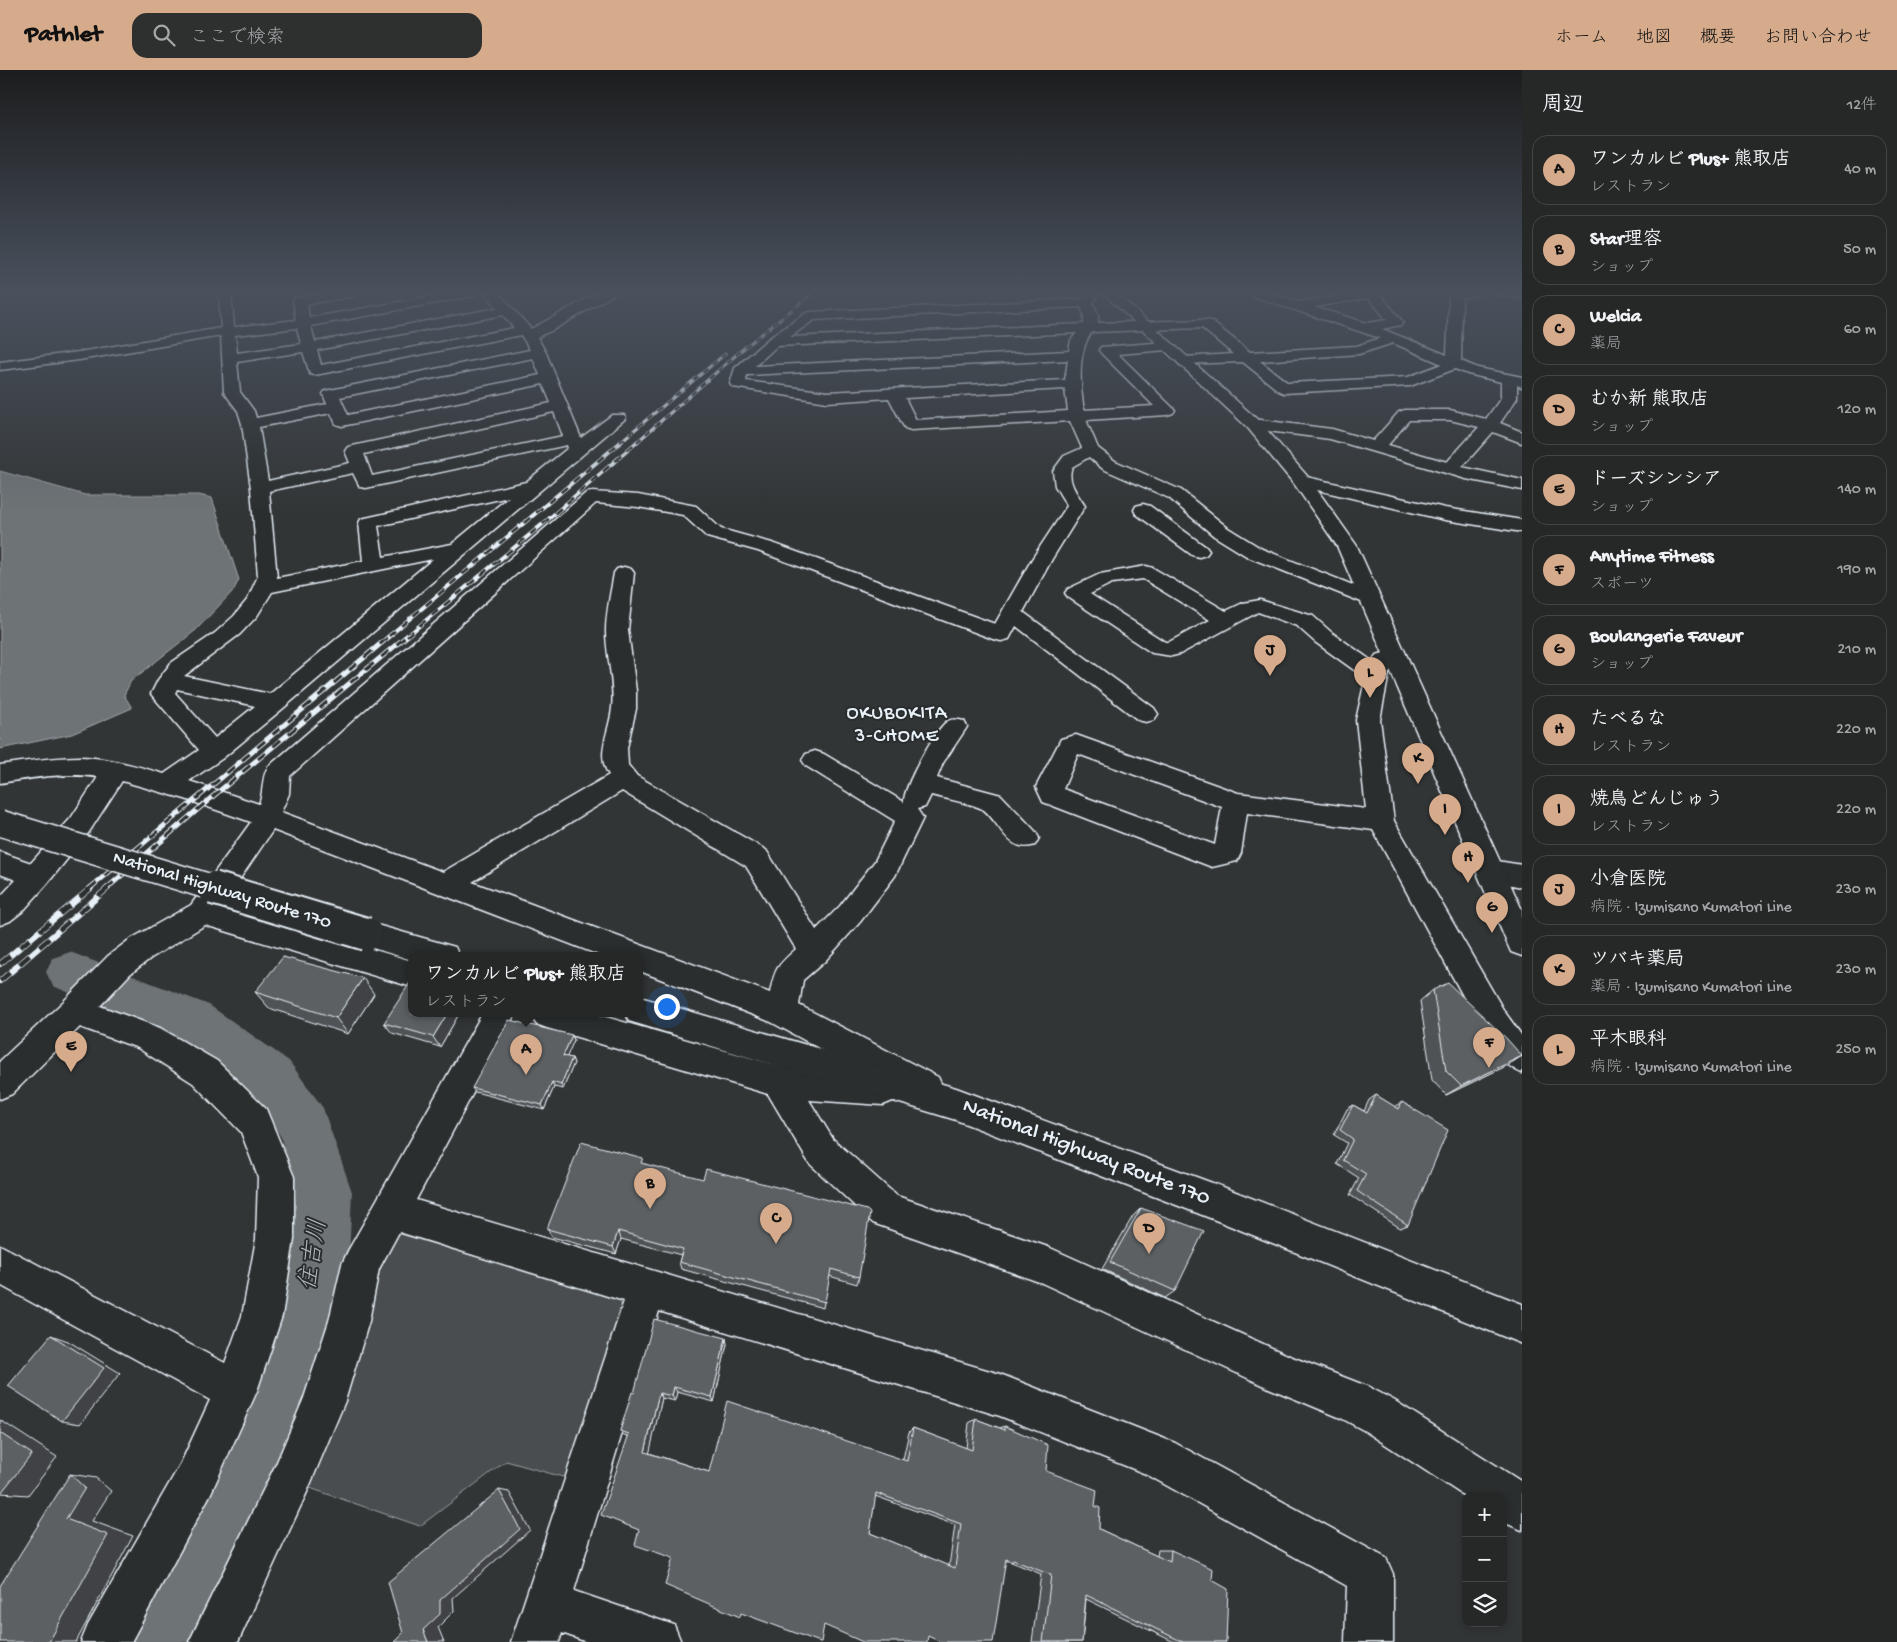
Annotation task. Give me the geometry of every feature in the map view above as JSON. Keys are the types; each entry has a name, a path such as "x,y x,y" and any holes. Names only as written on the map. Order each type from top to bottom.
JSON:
{"main road":[{"path":"214,752 163,694 169,680 178,668 221,639 247,617 265,587 268,576 260,488 250,424 246,411 232,392 223,366 226,365"},
{"path":"314,365 315,371 346,365"},
{"path":"476,365 331,394 342,420 548,378"},
{"path":"543,365 575,444"},
{"path":"746,365 740,371 738,384 827,397 1072,384"},
{"path":"740,371 858,365"},
{"path":"1074,365 1072,384 1077,417 1091,450 1109,465 1175,494 1220,532 1255,553 1371,599"},
{"path":"895,394 911,425 1077,417 1167,410 1122,365"},
{"path":"1189,365 1253,424 1302,481 1347,546 1371,599 1387,665 1490,871 1522,943"},
{"path":"1257,365 1284,388 1410,381 1450,365"},
{"path":"1451,468 1490,425 1509,398 1515,381 1459,365"},
{"path":"559,406 354,451 366,483 575,444"},
{"path":"250,424 337,407"},
{"path":"1377,447 1405,414 1450,415 1490,425 1522,438"},
{"path":"167,784 214,752 536,485 575,444 618,418"},
{"path":"1253,424 1332,434 1451,468 1522,485"},
{"path":"0,1083 75,1011 119,965 140,949 201,913 266,817 276,794 277,773 592,497 644,502 689,510 714,533 765,547 1001,634 1042,559 1076,506 1061,482 1060,471 1065,462 1076,454 1091,450"},
{"path":"260,488 360,466"},
{"path":"1302,481 1445,514 1522,526"},
{"path":"374,566 368,523 536,485"},
{"path":"1143,510 1191,546 1220,532"},
{"path":"265,587 458,548"},
{"path":"1226,620 1146,572 1107,578 1075,593 1160,648 1172,649 1226,620 1250,607 1260,606 1305,622 1362,665 1387,665"},
{"path":"624,573 617,630 624,691 624,710 616,748 616,766 628,783 660,804 756,858 814,952"},
{"path":"1011,615 1021,619 1146,714"},
{"path":"1387,665 1368,720 1381,821 1493,1021 1514,1051 1522,1058"},
{"path":"169,680 256,698 273,704"},
{"path":"782,1012 790,974 850,914 885,868 910,818 931,761 955,727"},
{"path":"1236,802 1227,853 1212,856 1052,795 1049,787 1070,745 1076,744 1236,802 1381,821"},
{"path":"814,760 910,818"},
{"path":"0,774 40,768 82,766 116,770 167,784 266,817 625,952"},
{"path":"0,913 13,903 80,825 116,770"},
{"path":"446,884 624,778"},
{"path":"923,783 992,802 1025,838"},
{"name":"National Highway Route 170","path":"0,823 430,952"},
{"path":"0,863 37,876"},
{"path":"1490,871 1522,876"},
{"path":"201,913 214,915 408,973"},
{"path":"643,959 782,1012 956,1104"},
{"path":"75,1011 149,1038 205,1072 254,1121 276,1177 274,1239 262,1316 236,1391 196,1478 105,1642"},
{"name":"National Highway Route 170","path":"643,1012 956,1104 1223,1205 1522,1324"},
{"path":"213,1642 303,1452 324,1401 349,1321 361,1264 497,1017"},
{"path":"557,1017 779,1082 912,1090"},
{"path":"779,1082 820,1151 886,1210 1048,1266 1283,1374 1354,1402 1380,1416 1522,1508"},
{"path":"391,1211 1000,1395 1160,1458 1370,1574 1370,1642"},
{"path":"0,1264 236,1391"},
{"path":"647,1288 541,1624 657,1642"}],"shaded area":[{"path":"0,471 85,495 199,495 212,498 239,580 233,591 196,630 131,681 124,695 132,708 72,734 0,749"},
{"path":"397,1233 619,1299 623,1309 570,1479 506,1461 420,1526 307,1487 378,1262"}],"building":[{"path":"283,957 363,978 336,1018 255,992"},
{"path":"1448,983 1506,1038 1522,1056 1461,1086 1446,1071 1433,990"},
{"path":"408,986 408,1017 445,1017 433,1037 384,1023"},
{"path":"509,1020 572,1035 563,1056 572,1058 561,1085 552,1082 542,1105 472,1088"},
{"path":"1376,1095 1399,1109 1402,1102 1448,1130 1408,1225 1357,1191 1366,1174 1343,1160 1353,1139 1340,1130 1353,1105 1367,1113"},
{"path":"581,1142 643,1158 641,1163 703,1179 706,1169 867,1210 870,1213 859,1277 831,1269 825,1302 679,1262 683,1249 618,1231 613,1247 547,1229"},
{"path":"1141,1208 1204,1231 1175,1291 1110,1262"},
{"path":"654,1319 726,1338 712,1397 674,1387 672,1396 659,1393 645,1452 709,1472 727,1401 907,1461 913,1428 972,1450 976,1419 1005,1430 1005,1426 1048,1445 1046,1471 1097,1490 1095,1506 1100,1508 1099,1529 1170,1562 1171,1550 1213,1569 1212,1580 1228,1589 1226,1642 1183,1642 1086,1595 1082,1642 1043,1642 1051,1575 1006,1559 993,1642 941,1642 928,1636 927,1642 863,1642 824,1625 820,1642 741,1613 740,1617 665,1585 673,1558 635,1545 639,1530 601,1515 629,1434 620,1431 632,1392 634,1393","holes":["876,1493 961,1524 955,1568 870,1533"]},
{"path":"51,1335 104,1368 62,1421 8,1386"},
{"path":"0,1433 32,1454 1,1493 0,1493"},
{"path":"70,1474 85,1488 66,1519 108,1535 49,1642 0,1642 0,1586"},
{"path":"499,1490 520,1529 440,1600 440,1614 423,1630 428,1642 394,1642 403,1633 388,1582"}],"waterway":[{"name":"住吉川","path":"70,972 192,1021 271,1078 304,1126 324,1192 320,1258 290,1365 228,1506 158,1642"}],"railway":[{"path":"620,442 711,365"},
{"path":"637,442 724,365"},
{"path":"389,636 622,441"},
{"path":"407,636 544,523 638,441"},
{"path":"89,889 391,635"},
{"path":"106,889 211,798 408,635"},
{"path":"0,964 91,888"},
{"path":"0,981 108,888"}],"place":[{"name":"小倉医院","path":"1270,676"},
{"name":"平木眼科","path":"1370,698"},
{"name":"ツバキ薬局","path":"1418,784"},
{"name":"焼鳥どんじゅう","path":"1445,835"},
{"name":"たべるな","path":"1468,883"},
{"name":"Boulangerie Faveur","path":"1492,933"},
{"name":"Anytime Fitness","path":"1489,1068"},
{"name":"ドーズシンシア","path":"71,1072"},
{"name":"ワンカルビ Plus+ 熊取店","path":"526,1075"},
{"name":"Star理容","path":"650,1209"},
{"name":"Welcia","path":"776,1244"},
{"name":"むか新 熊取店","path":"1149,1254"}],"district":[{"name":"OKUBOKITA 3-CHOME","path":"897,726"}]}
